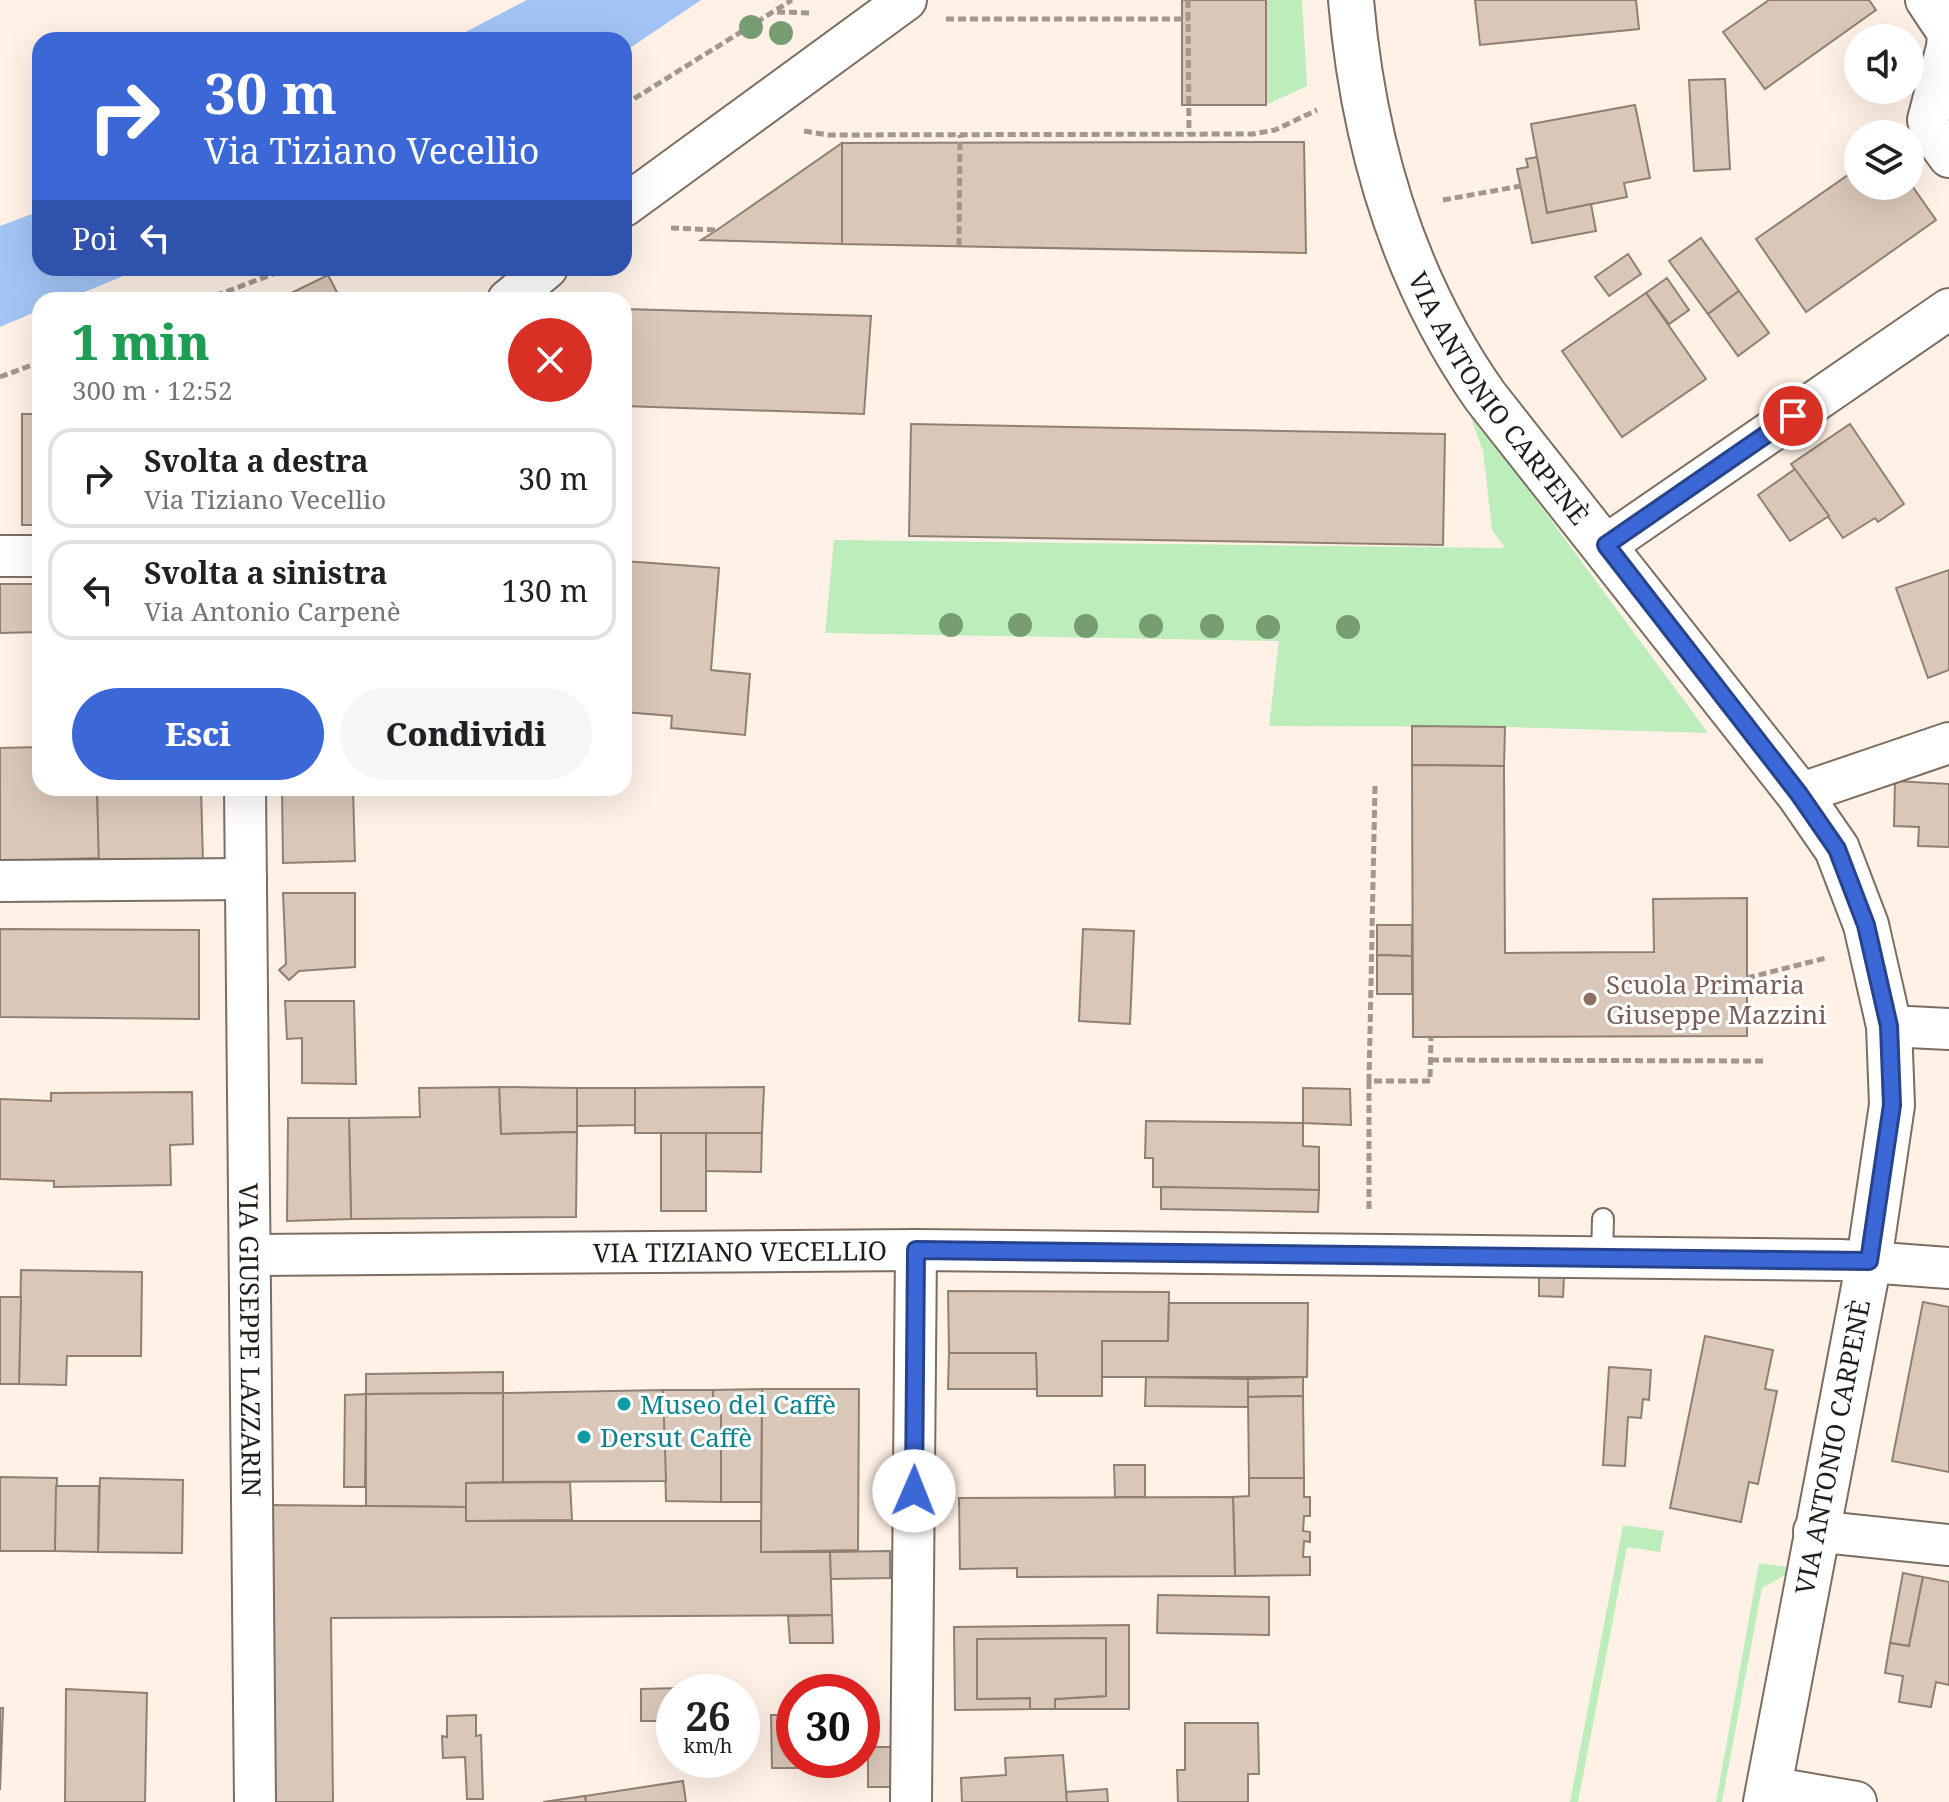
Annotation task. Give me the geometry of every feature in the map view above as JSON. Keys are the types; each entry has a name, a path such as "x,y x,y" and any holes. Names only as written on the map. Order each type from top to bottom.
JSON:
{"street":[{"path":"632,200 906,0"},
{"name":"VIA ANTONIO CARPENÈ","path":"1351,0 1355,49 1377,161 1396,222 1428,302 1485,396 1606,545 1799,794 1837,849 1866,925 1889,1026 1892,1105 1869,1261 1814,1531 1767,1794"},
{"path":"1926,0 1948,33 1928,120 1931,132 1949,157"},
{"path":"518,292 537,276"},
{"path":"1606,545 1949,309"},
{"path":"0,556 32,556"},
{"path":"1799,794 1949,743"},
{"name":"VIA GIUSEPPE LAZZARIN","path":"245,796 255,1802"},
{"path":"0,881 246,879"},
{"path":"1889,1026 1949,1029"},
{"name":"VIA TIZIANO VECELLIO","path":"252,1255 916,1250 1602,1238 1949,1268"},
{"path":"911,1802 916,1250"},
{"path":"1814,1531 1949,1545"},
{"path":"1767,1794 1856,1802"}],"path":[{"path":"632,100 792,0"},
{"path":"1188,0 1189,134"},
{"path":"944,19 1189,19"},
{"path":"795,129 828,135 1253,134 1275,130 1327,105"},
{"path":"959,246 960,135"},
{"path":"1443,200 1521,186"},
{"path":"225,292 268,276"},
{"path":"0,377 32,365"},
{"path":"1370,1219 1369,1081 1375,786"},
{"path":"1747,978 1831,956"},
{"path":"1369,1081 1430,1081 1431,1037"},
{"path":"1431,1060 1766,1061"}],"green space":[{"path":"1266,0 1302,0 1307,86 1266,105"},
{"path":"1466,405 1708,733 1505,727 1269,726 1279,641 825,633 834,540 1505,548 1492,530 1483,451"},
{"path":"1623,1525 1664,1531 1660,1552 1627,1547 1578,1802 1570,1802"},
{"path":"1759,1563 1787,1567 1789,1573 1762,1588 1722,1802 1716,1802"}],"water":[{"path":"527,0 701,0 632,47 632,32 465,32"},
{"path":"32,214 32,276 124,276 84,292 32,292 32,313 0,327 0,226"}],"building":[{"path":"1182,0 1266,0 1266,105 1182,105"},
{"path":"1475,0 1636,0 1639,29 1480,45"},
{"path":"1769,0 1869,0 1876,10 1856,24 1844,24 1844,33 1765,89 1723,32"},
{"path":"1725,79 1730,169 1694,171 1689,80"},
{"path":"1635,105 1650,178 1624,183 1627,197 1547,213 1531,124"},
{"path":"1304,142 1306,253 842,244 842,143"},
{"path":"842,143 842,244 701,240 717,230"},
{"path":"1537,157 1547,213 1591,204 1596,231 1532,243 1517,169 1528,167 1526,159"},
{"path":"1844,178 1844,200 1922,200 1936,220 1806,312 1756,239"},
{"path":"1701,238 1739,291 1708,314 1669,261"},
{"path":"1628,254 1641,274 1609,296 1595,277"},
{"path":"329,276 337,292 293,292"},
{"path":"1667,278 1689,310 1669,324 1646,293"},
{"path":"1739,291 1769,333 1738,356 1708,314"},
{"path":"1646,293 1706,379 1622,437 1562,351"},
{"path":"632,309 871,316 864,414 632,406"},
{"path":"22,414 32,414 32,525 22,525"},
{"path":"911,424 1445,434 1443,545 909,536"},
{"path":"1850,424 1904,504 1878,522 1875,518 1843,538 1791,464"},
{"path":"1795,469 1829,516 1790,541 1758,495"},
{"path":"632,562 719,568 711,670 750,674 745,735 671,728 672,716 632,713"},
{"path":"1949,570 1949,670 1928,678 1896,588"},
{"path":"0,584 32,584 32,632 0,633"},
{"path":"1412,726 1505,727 1504,766 1412,765"},
{"path":"32,747 32,796 97,796 99,858 0,861 0,748"},
{"path":"1412,765 1504,766 1505,953 1654,952 1653,899 1747,898 1747,1036 1413,1037"},
{"path":"1895,781 1949,784 1949,847 1918,846 1919,827 1894,826"},
{"path":"97,796 201,796 203,862 99,865"},
{"path":"282,796 353,796 355,861 283,863"},
{"path":"283,893 355,893 355,967 299,971 289,980 279,970 286,964"},
{"path":"1377,925 1412,925 1412,956 1377,955"},
{"path":"0,929 199,930 199,1019 0,1017"},
{"path":"1083,929 1134,931 1130,1024 1079,1021"},
{"path":"1377,955 1412,956 1412,994 1377,994"},
{"path":"285,1001 354,1001 356,1084 302,1083 302,1038 287,1039"},
{"path":"499,1087 577,1088 577,1132 501,1134"},
{"path":"499,1087 501,1134 577,1132 576,1217 351,1219 349,1118 420,1117 419,1088"},
{"path":"764,1087 762,1133 635,1133 635,1088"},
{"path":"577,1088 635,1088 635,1125 577,1126"},
{"path":"1303,1088 1350,1089 1351,1125 1303,1123"},
{"path":"192,1092 193,1144 170,1145 171,1185 54,1187 54,1181 0,1179 0,1099 51,1101 51,1093"},
{"path":"288,1118 349,1118 351,1219 287,1221"},
{"path":"1146,1121 1303,1123 1303,1146 1319,1147 1319,1190 1153,1187 1153,1158 1145,1158"},
{"path":"661,1133 706,1133 706,1211 661,1211"},
{"path":"706,1133 762,1133 761,1172 706,1171"},
{"path":"1161,1187 1319,1190 1318,1212 1161,1209"},
{"path":"21,1270 142,1272 141,1356 67,1356 66,1385 19,1384"},
{"path":"1539,1276 1564,1276 1563,1297 1539,1296"},
{"path":"948,1291 1169,1292 1168,1341 1102,1341 1102,1396 1037,1396 1036,1353 949,1353"},
{"path":"0,1297 21,1297 19,1384 0,1384"},
{"path":"1923,1302 1949,1307 1949,1472 1892,1461"},
{"path":"1169,1303 1308,1303 1307,1377 1102,1377 1102,1341 1168,1341"},
{"path":"1705,1336 1773,1350 1765,1389 1777,1391 1758,1484 1749,1482 1741,1522 1670,1508"},
{"path":"949,1353 1036,1353 1037,1389 948,1389"},
{"path":"1609,1367 1651,1370 1649,1400 1643,1399 1641,1418 1628,1417 1625,1466 1603,1465"},
{"path":"503,1372 503,1393 366,1394 366,1374"},
{"path":"1146,1377 1248,1379 1248,1407 1145,1406"},
{"path":"1303,1377 1303,1396 1248,1397 1248,1379"},
{"path":"762,1389 859,1389 858,1550 761,1552"},
{"path":"762,1389 761,1502 721,1502 721,1404 713,1404 713,1390"},
{"path":"663,1390 713,1390 713,1404 721,1404 721,1502 666,1501"},
{"name":"Dersut Caffè","path":"663,1390 666,1481 503,1482 503,1393"},
{"path":"503,1393 503,1482 466,1483 466,1507 366,1506 366,1394"},
{"path":"366,1394 365,1487 344,1487 345,1395"},
{"path":"1303,1396 1304,1478 1249,1478 1248,1397"},
{"path":"1114,1465 1145,1465 1145,1497 1115,1497"},
{"path":"0,1477 57,1478 55,1551 0,1551"},
{"path":"100,1478 183,1480 182,1553 98,1552"},
{"path":"1249,1478 1304,1478 1304,1497 1310,1497 1310,1516 1304,1516 1303,1531 1310,1532 1310,1542 1304,1541 1303,1557 1310,1557 1310,1575 1235,1576 1233,1497 1249,1496"},
{"path":"570,1482 572,1520 466,1521 466,1483"},
{"path":"56,1486 99,1486 98,1552 55,1551"},
{"path":"1233,1497 1235,1576 1017,1577 1017,1568 960,1569 959,1498"},
{"path":"271,1505 466,1507 466,1521 761,1521 761,1552 830,1552 832,1615 331,1618 333,1802 275,1802"},
{"path":"890,1551 890,1578 831,1579 830,1552"},
{"path":"1903,1573 1923,1577 1909,1646 1890,1643"},
{"path":"1923,1577 1949,1582 1949,1685 1936,1682 1931,1707 1899,1702 1903,1676 1885,1673 1890,1643 1909,1646"},
{"path":"1158,1595 1269,1597 1269,1635 1157,1633"},
{"path":"832,1615 833,1643 790,1643 788,1616"},
{"path":"1129,1625 1129,1709 1055,1709 1055,1699 1106,1696 1106,1638 977,1639 977,1699 1030,1698 1030,1709 955,1710 954,1627"},
{"path":"1106,1638 1106,1696 1055,1699 1055,1709 1030,1709 1030,1698 977,1699 977,1639"},
{"path":"66,1689 147,1693 145,1802 65,1802"},
{"path":"641,1689 656,1689 656,1721 641,1721"},
{"path":"0,1708 3,1708 0,1790"},
{"path":"476,1715 476,1736 481,1735 483,1799 467,1799 465,1757 443,1758 442,1736 447,1737 447,1716"},
{"path":"771,1715 776,1715 776,1768 772,1768"},
{"path":"1185,1723 1258,1723 1259,1774 1248,1774 1248,1802 1178,1802 1177,1770 1185,1770"},
{"path":"880,1747 893,1747 893,1787 868,1787 868,1778 880,1778"},
{"path":"1063,1755 1067,1802 962,1802 961,1778 1006,1775 1005,1758"},
{"path":"683,1781 686,1802 586,1802 585,1796"},
{"path":"1107,1789 1108,1802 1067,1802 1066,1792"},
{"path":"585,1796 586,1802 543,1802"}],"place":[{"name":"Scuola Primaria Giuseppe Mazzini","path":"1590,999"},
{"name":"Museo del Caffè","path":"624,1404"},
{"name":"Dersut Caffè","path":"584,1437"}],"route":[{"path":"914,1491 916,1250 1869,1261 1892,1105 1889,1026 1866,925 1837,849 1799,794 1606,545 1793,416"}]}
